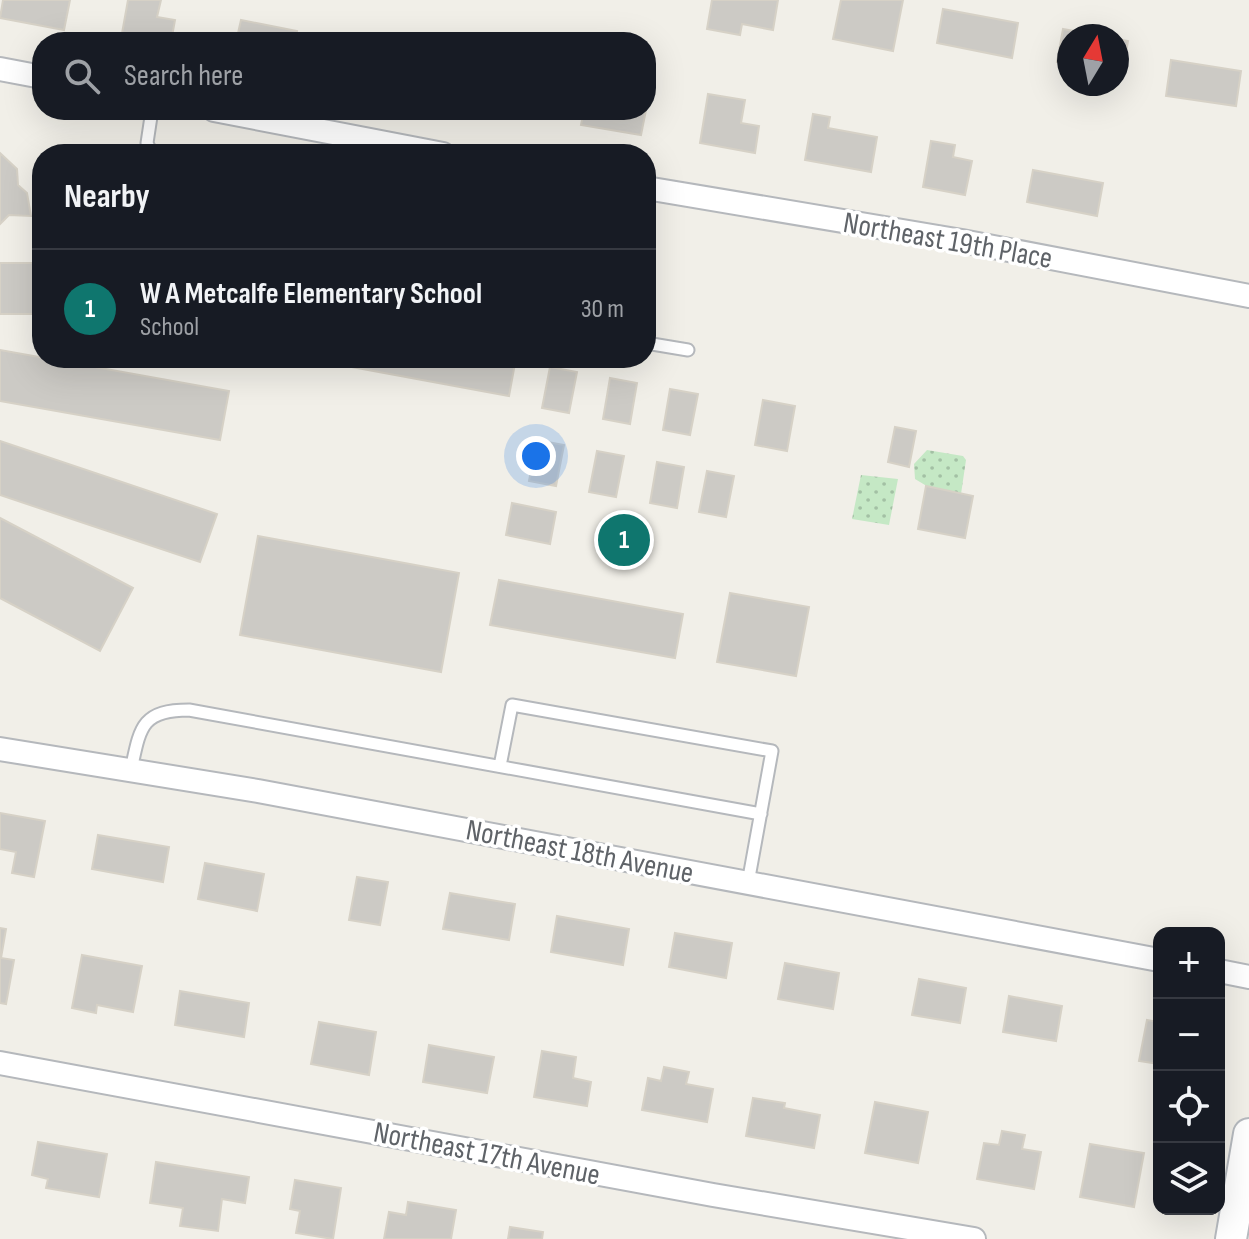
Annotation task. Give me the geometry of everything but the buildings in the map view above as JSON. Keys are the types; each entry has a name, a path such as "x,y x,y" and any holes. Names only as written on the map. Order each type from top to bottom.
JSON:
{"street":[{"path":"0,69 32,75"},
{"path":"266,120 391,144"},
{"name":"Northeast 19th Place","path":"656,190 962,241 1249,296"},
{"name":"Northeast 18th Avenue","path":"0,749 258,791 1153,959"},
{"path":"1225,972 1249,977"},
{"name":"Northeast 17th Avenue","path":"0,1063 713,1195 974,1239"},
{"path":"1231,1239 1249,1134"}],"lane":[{"path":"147,144 150,120"},
{"path":"656,345 688,350"},
{"path":"500,766 512,705 772,751 748,883"},
{"path":"131,770 140,728 149,719 167,710 189,710 761,814"}],"green space":[{"path":"927,450 963,456 966,460 961,494 930,488 915,479 914,464"},
{"path":"861,475 898,479 889,525 852,519"}],"place":[{"name":"W A Metcalfe Elementary School","path":"624,540"}]}
